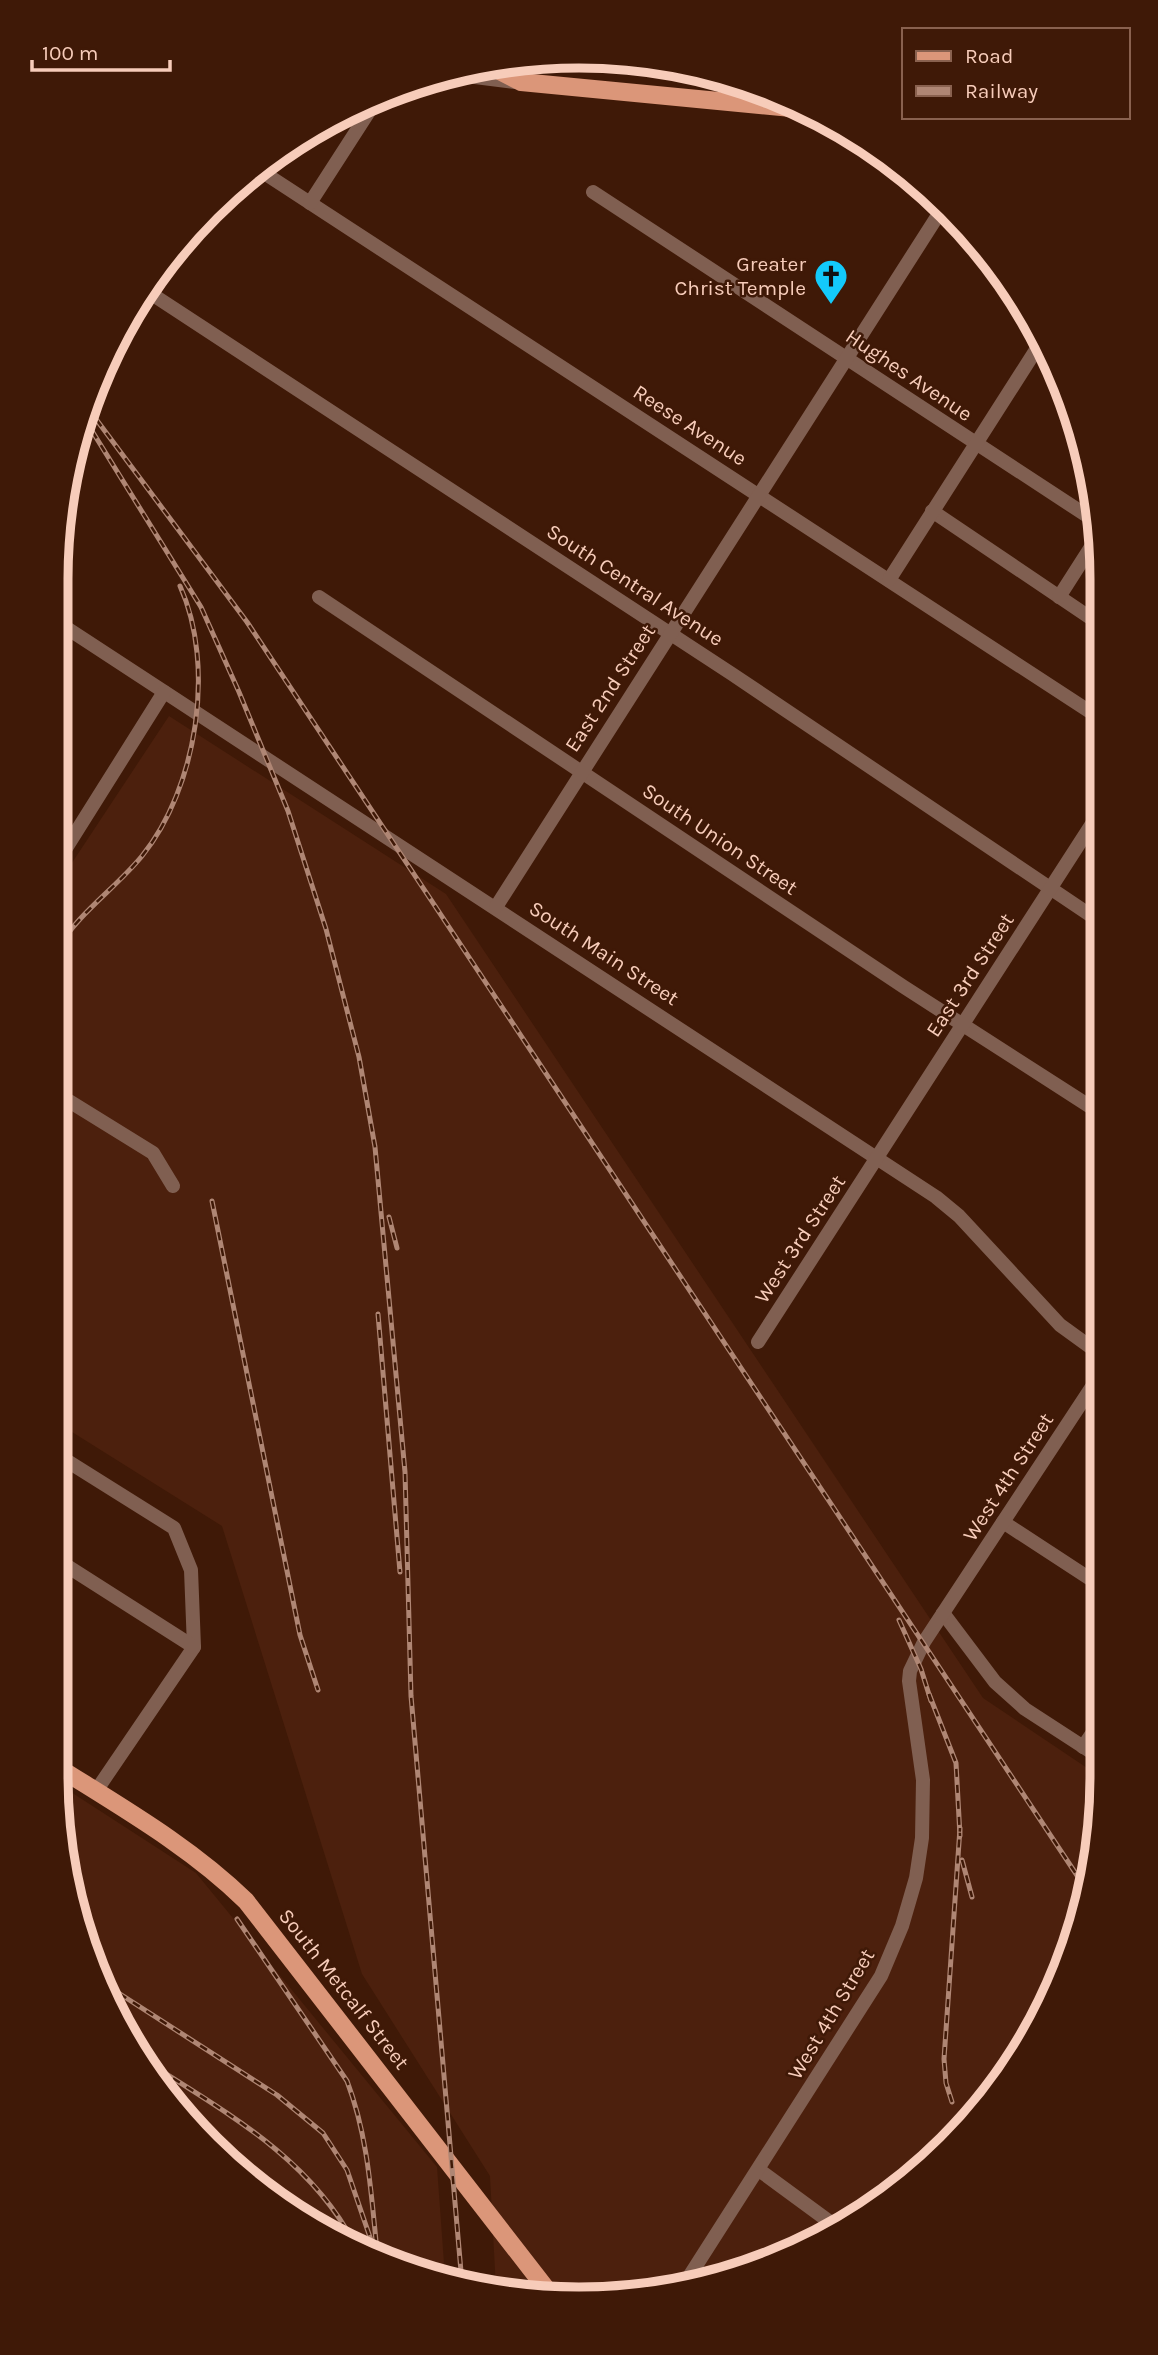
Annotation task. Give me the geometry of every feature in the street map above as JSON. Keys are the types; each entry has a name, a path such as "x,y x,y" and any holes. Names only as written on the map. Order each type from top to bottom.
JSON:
{"main road":[{"path":"505,74 521,82 769,105"},
{"name":"South Metcalf Street","path":"68,1774 223,1879 246,1901 544,2286"}],"street":[{"path":"482,78 521,82"},
{"path":"310,203 367,115"},
{"name":"Reese Avenue","path":"267,175 1090,712"},
{"name":"Hughes Avenue","path":"593,192 1085,515"},
{"name":"East 2nd Street","path":"496,907 938,216"},
{"name":"South Central Avenue","path":"154,295 670,633 1090,914"},
{"path":"889,580 1036,350"},
{"path":"932,511 1090,618"},
{"path":"1059,597 1089,550"},
{"name":"South Union Street","path":"319,597 962,1026 1090,1107"},
{"name":"South Main Street","path":"68,629 496,907 960,1216 1060,1325 1090,1347"},
{"path":"68,844 164,692"},
{"name":"East 3rd Street","path":"877,1159 1090,826"},
{"path":"68,1100 153,1153 173,1186"},
{"name":"West 3rd Street","path":"758,1342 877,1159"},
{"name":"West 4th Street","path":"691,2274 867,2001 902,1926 916,1878 923,1815 923,1780 911,1699 910,1671 943,1613 1090,1390"},
{"path":"68,1461 174,1528 186,1553 192,1582 194,1647 96,1791"},
{"path":"1003,1522 1090,1579"},
{"path":"68,1567 194,1647"},
{"path":"943,1613 995,1682 1025,1709 1090,1751"},
{"path":"1083,1746 1090,1736"},
{"path":"759,2169 829,2221"}],"shaded area":[{"path":"169,716 446,894 983,1698 1090,1770 1085,1843 1072,1908 1051,1971 1021,2031 984,2087 940,2137 890,2181 834,2218 805,2234 743,2260 679,2277 612,2286 579,2287 495,2279 490,2176 362,1974 222,1526 68,1430 68,869"},
{"path":"68,1790 196,1873 437,2167 444,2268 384,2248 324,2218 268,2181 218,2137 195,2113 154,2060 107,1971 95,1940 78,1876"}],"railway":[{"path":"94,417 247,622 1079,1879"},
{"path":"91,429 201,607 239,692 288,811 326,929 359,1057 375,1147 405,1472 411,1696 461,2273"},
{"path":"68,933 142,856 161,828 188,762 195,726 197,652 191,618 180,586"},
{"path":"212,1201 300,1635 318,1690"},
{"path":"389,1217 397,1248"},
{"path":"378,1314 400,1572"},
{"path":"899,1620 921,1669 931,1701"},
{"path":"929,1694 956,1763 960,1836"},
{"path":"952,2102 946,2083 944,2059 960,1828"},
{"path":"962,1860 972,1897"},
{"path":"237,1919 347,2081 364,2144 376,2245"},
{"path":"116,1992 277,2095 323,2133 347,2170 372,2243"},
{"path":"163,2072 235,2118 289,2161 314,2185 346,2230"}],"place":[{"name":"Greater Christ Temple","path":"831,306"}]}
